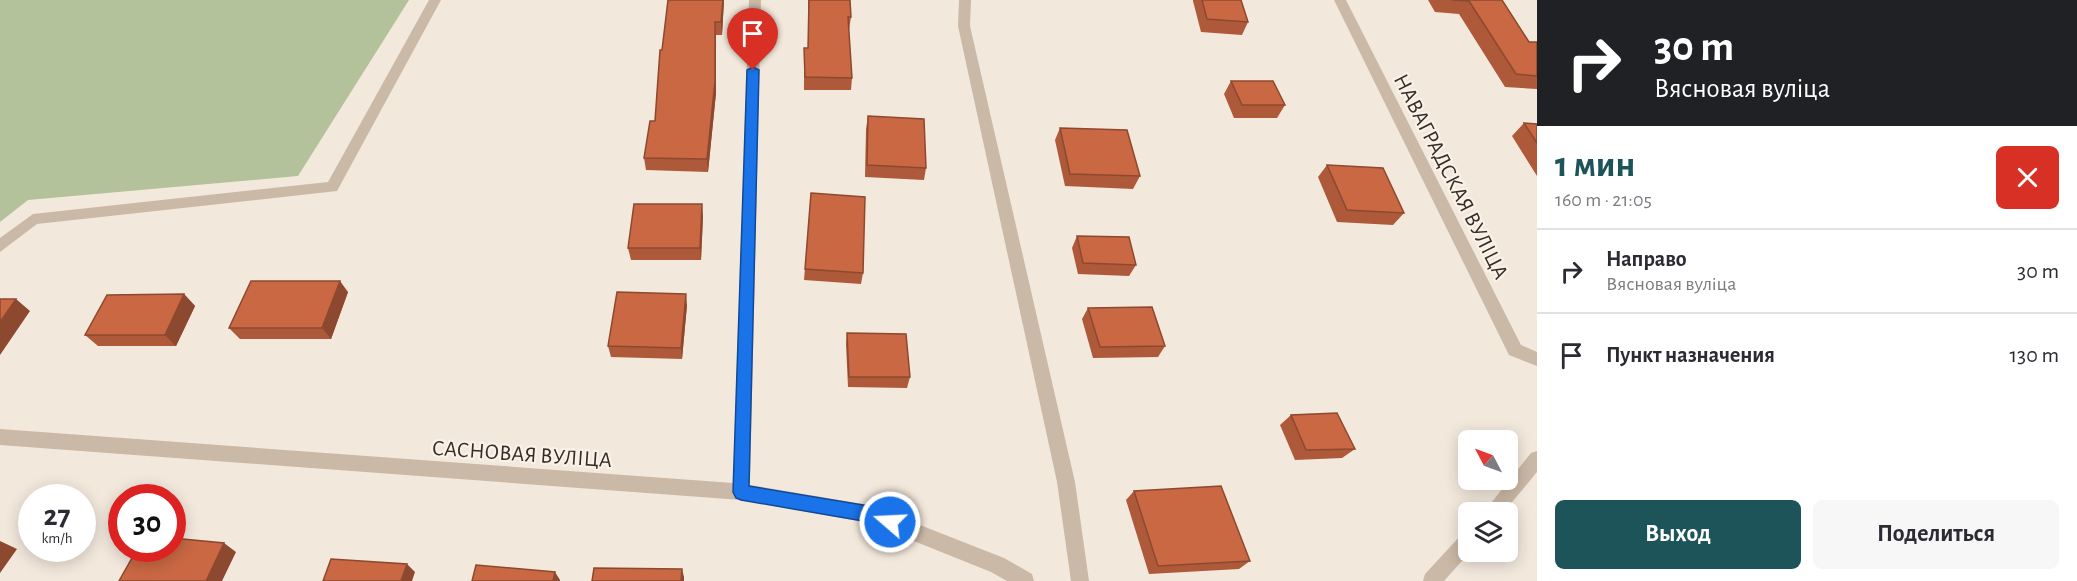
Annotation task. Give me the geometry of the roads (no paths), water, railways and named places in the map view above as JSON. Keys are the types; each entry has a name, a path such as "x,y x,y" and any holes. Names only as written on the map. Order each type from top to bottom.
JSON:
{"street":[{"path":"0,246 33,219 332,186 435,0"},
{"path":"741,492 755,0"},
{"path":"965,0 964,26 1066,482 1080,581"},
{"name":"НАВАГРАДСКАЯ ВУЛІЦА","path":"1340,0 1515,350 1537,359"},
{"name":"САСНОВАЯ ВУЛІЦА","path":"0,436 741,492 869,514 997,565 1026,581"},
{"path":"1501,502 1537,459"},
{"path":"1432,581 1458,551"}]}
